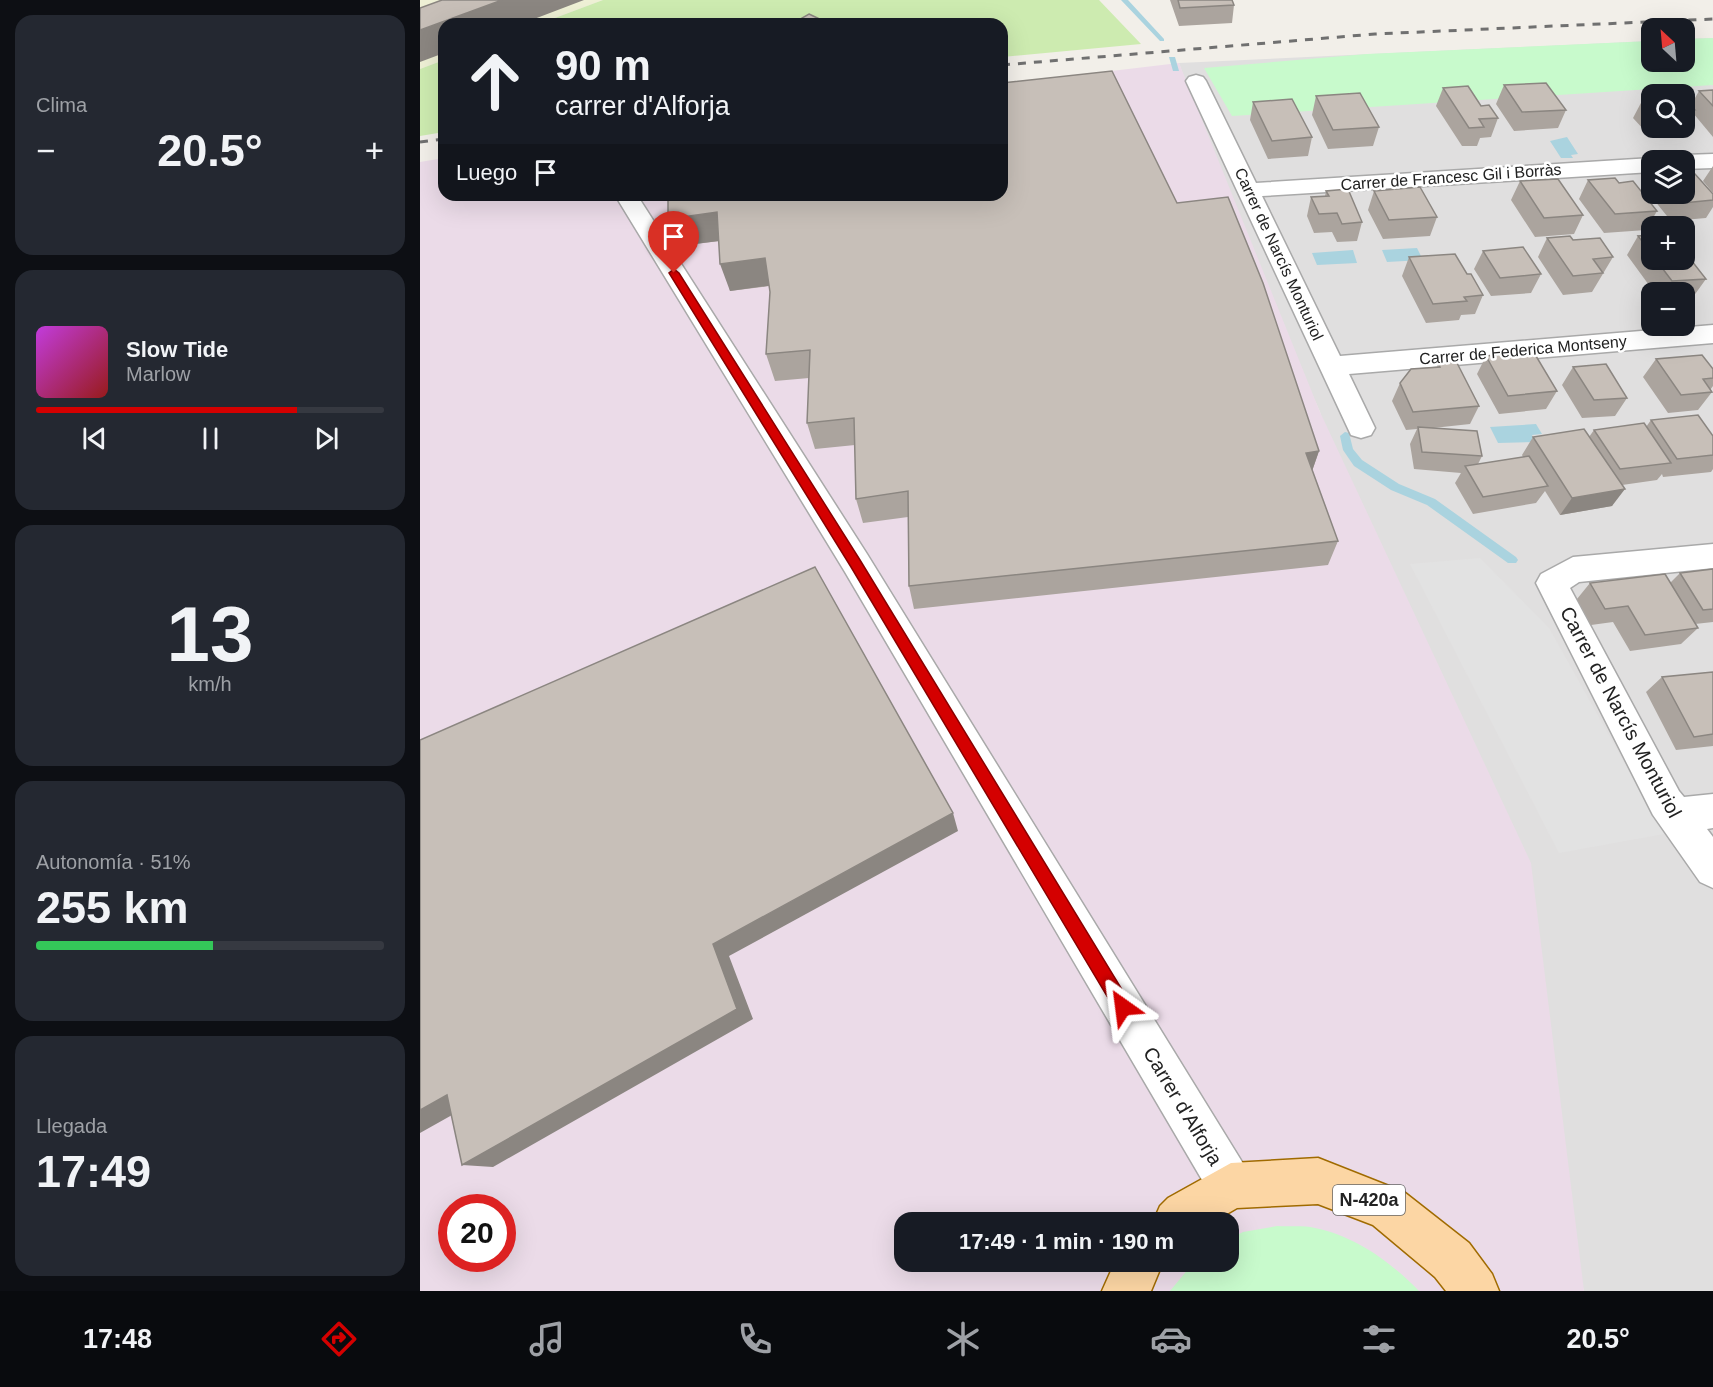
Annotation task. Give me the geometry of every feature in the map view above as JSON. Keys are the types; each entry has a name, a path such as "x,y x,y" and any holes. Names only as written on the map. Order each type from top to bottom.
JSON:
{"main road":[{"name":"N-420a","path":"1187,1212 1231,1186 1318,1181 1388,1208 1452,1260 1475,1291"},
{"path":"1126,1291 1135,1272"}],"street":[{"name":"Carrer de Narcís Monturiol","path":"1196,81 1250,190 1361,428"},
{"path":"1695,162 1713,161"},
{"name":"Carrer de Francesc Gil i Borràs","path":"1250,190 1641,166"},
{"name":"Carrer d'Alforja","path":"630,201 856,563 1231,1186"},
{"name":"Carrer de Federica Montseny","path":"1332,366 1713,334"},
{"name":"Carrer de Narcís Monturiol","path":"1713,556 1573,570 1552,583 1675,816 1713,869"},
{"path":"1675,816 1713,811"}],"shaded area":[{"path":"1713,38 1713,1291 1584,1291 1320,412 1230,207 1179,63 1641,41 1641,72 1695,72 1695,39"},
{"path":"1179,63 1320,412 1531,863 1584,1291 420,1291 420,162 438,159 438,201 1008,201 1008,83"},
{"path":"1480,558 1549,628 1664,834 1559,853 1410,564"}],"green space":[{"path":"420,0 603,0 555,18 438,18 438,62 420,69"},
{"path":"603,0 1099,0 1141,44 1008,56 1008,18 555,18"},
{"path":"1713,38 1713,85 1641,84 1641,90 1232,116 1204,68 1367,54 1641,41 1641,72 1695,72 1695,39"},
{"path":"438,62 438,133 420,136 420,69"},
{"path":"1277,1226 1301,1226 1330,1232 1358,1244 1384,1260 1419,1291 1170,1291 1186,1272 1239,1272 1239,1234"}],"water":[{"path":"1567,137 1578,154 1571,155 1573,158 1561,158 1550,141"},
{"path":"1417,248 1423,260 1387,262 1382,250"},
{"path":"1353,250 1357,263 1317,265 1312,253"},
{"path":"1536,424 1542,434 1532,435 1535,442 1498,443 1490,427"}],"building":[{"path":"442,0 502,0 453,18 438,18 438,23 420,30 420,8"},
{"path":"1178,0 1232,0 1234,5 1180,8"},
{"path":"809,14 817,18 802,18"},
{"path":"1112,71 1177,203 1228,197 1263,283 1319,451 1306,453 1338,541 909,586 908,491 856,499 854,418 807,423 810,350 766,354 770,292 765,258 720,264 717,212 668,219 668,201 1008,201 1008,82"},
{"path":"1546,83 1566,110 1522,112 1504,85"},
{"path":"1468,86 1481,106 1489,105 1498,118 1479,119 1484,127 1469,128 1443,88"},
{"path":"1713,90 1713,106 1699,91"},
{"path":"1360,93 1379,127 1333,130 1316,96"},
{"path":"1292,99 1312,137 1272,141 1253,102"},
{"path":"1695,174 1713,194 1713,200 1695,202"},
{"path":"1615,178 1619,183 1633,181 1641,191 1641,204 1651,204 1657,211 1615,214 1588,180"},
{"path":"1558,179 1583,215 1544,218 1520,181"},
{"path":"1420,187 1437,217 1389,220 1374,191"},
{"path":"1348,189 1362,222 1342,224 1337,213 1319,214 1311,197 1329,196 1326,191"},
{"path":"1570,236 1573,240 1600,238 1613,257 1593,259 1603,273 1573,276 1547,238"},
{"path":"1523,247 1541,274 1500,278 1483,251"},
{"path":"1455,254 1467,274 1471,274 1483,295 1464,297 1467,301 1433,304 1409,257"},
{"path":"1695,265 1706,279 1672,281 1664,270 1695,270"},
{"path":"1533,351 1557,391 1508,396 1486,356"},
{"path":"1702,355 1713,369 1713,378 1703,379 1712,392 1681,395 1656,359"},
{"path":"1456,361 1479,406 1413,412 1400,383 1411,369 1440,367 1438,363"},
{"path":"1606,364 1627,398 1594,400 1573,367"},
{"path":"1698,415 1713,436 1713,455 1677,459 1651,420"},
{"path":"1644,423 1671,463 1620,469 1594,430"},
{"path":"1418,427 1477,431 1482,456 1422,452"},
{"path":"1584,429 1625,489 1572,498 1533,437"},
{"path":"1529,456 1548,486 1483,497 1465,466"},
{"path":"815,567 953,813 713,944 737,1009 462,1165 447,1095 420,1110 420,740"},
{"path":"1713,569 1713,609 1703,610 1680,573"},
{"path":"1665,574 1698,628 1645,635 1628,606 1605,609 1590,583"},
{"path":"1713,672 1713,734 1694,737 1662,677"}],"waterway":[{"path":"1124,0 1162,40"},
{"path":"1172,59 1176,69"},
{"path":"1345,436 1348,450 1358,463 1395,487 1431,502 1512,560"}],"railway":[{"path":"1008,65 1375,34 1713,19"},
{"path":"420,142 438,140"}],"route":[{"path":"674,273 856,563 1123,1007"}]}
